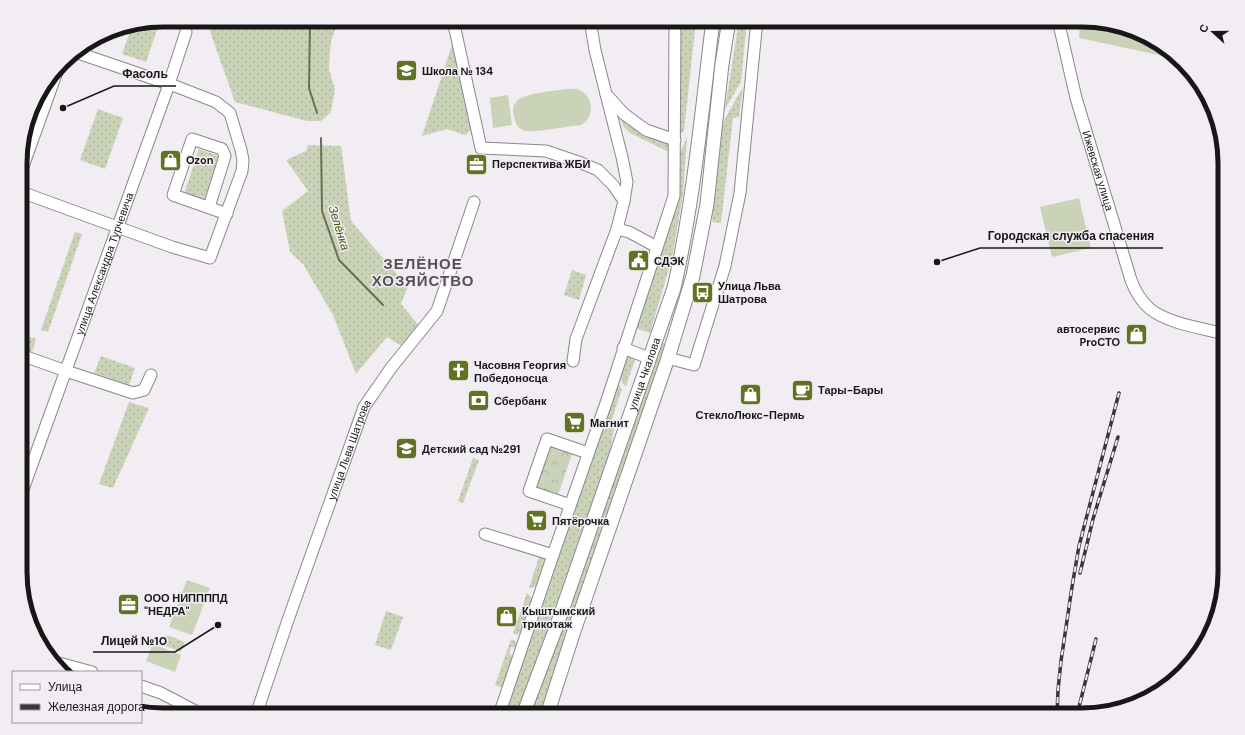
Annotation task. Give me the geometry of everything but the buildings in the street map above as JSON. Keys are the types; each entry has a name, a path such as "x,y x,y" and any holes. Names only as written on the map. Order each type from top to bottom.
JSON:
{"main road":[{"name":"улица Чкалова","path":"526,708 674,288 690,207 712,27"},
{"name":"улица Чкалова","path":"549,708 668,358 693,276 707,204 722,64 728,27"}],"street":[{"path":"455,27 481,148 546,151 582,163 598,170 613,185 624,201"},
{"path":"573,361 576,339 617,229 627,182 595,50 591,27"},
{"path":"501,708 606,403 674,196 675,27"},
{"path":"668,358 694,365 725,266 740,194 756,27"},
{"name":"Ижевская улица","path":"1060,27 1076,98 1131,280 1136,292 1150,309 1172,320 1218,332"},
{"name":"улица Александра Турчевича","path":"27,478 186,32"},
{"path":"27,194 172,247 210,258 242,171 243,160 230,113 216,102 81,54"},
{"path":"28,154 52,85"},
{"path":"606,94 624,114 646,130 675,140"},
{"path":"208,207 226,156 222,149 192,139 173,195 227,214"},
{"name":"улица Льва Шатрова","path":"258,708 289,617 364,407 392,368 437,311 474,202"},
{"path":"617,229 629,232 657,247"},
{"path":"623,348 649,358"},
{"path":"27,357 133,393 144,390 151,375"},
{"path":"570,505 529,491 547,439 588,453"},
{"path":"485,534 553,555"},
{"path":"63,664 88,671"},
{"path":"142,686 161,693 190,708"}],"green space":[{"path":"158,27 146,62 122,54 130,32 145,28"},
{"path":"208,27 336,27 331,41 329,70 335,89 331,112 321,121 307,121 235,102"},
{"path":"681,27 695,27 684,131 679,135"},
{"path":"738,27 746,27 741,82 725,109"},
{"path":"1080,27 1100,28 1134,37 1150,45 1167,57 1079,38"},
{"path":"453,42 473,129 465,135 447,129 422,136"},
{"path":"743,87 739,117 733,118 721,223 712,222 723,122"},
{"path":"566,89 577,89 584,93 590,101 591,112 586,121 581,125 536,131 525,131 518,126 513,110 519,99 532,94"},
{"path":"508,95 512,125 493,128 490,98"},
{"path":"98,109 123,118 105,169 80,160"},
{"path":"620,116 666,142 671,153 630,133 623,126"},
{"path":"687,137 683,194 672,258 650,333 633,327 678,165 681,163 680,153"},
{"path":"308,145 341,146 351,221 408,287 401,304 420,327 402,346 387,337 356,374 333,315 303,264 290,252 282,211 308,191 286,160 306,151"},
{"path":"199,149 219,156 204,201 184,194"},
{"path":"1079,198 1091,248 1052,257 1040,207"},
{"path":"75,232 82,234 48,332 41,330"},
{"path":"572,270 586,275 579,300 564,295"},
{"path":"27,336 36,339 32,352 27,351"},
{"path":"662,343 665,344 567,629 542,708 533,708 563,627"},
{"path":"628,355 636,357 626,386 620,378"},
{"path":"101,356 135,368 129,385 94,373"},
{"path":"615,380 622,389 611,422 598,427"},
{"path":"129,402 149,408 113,488 99,484"},
{"path":"610,427 614,429 610,451 519,708 504,708 600,432"},
{"path":"548,442 573,451 557,498 532,490"},
{"path":"473,458 479,460 463,503 458,501"},
{"path":"540,554 545,558 537,585 529,588"},
{"path":"187,580 210,588 192,635 169,627"},
{"path":"527,593 532,598 521,632 517,635 513,633"},
{"path":"386,611 403,617 391,650 375,645"},
{"path":"167,635 185,642 181,652 163,645"},
{"path":"511,639 515,641 517,645 516,648 511,647 509,654 513,656 503,686 500,687 495,685"},
{"path":"153,644 181,655 175,672 146,661"}],"waterway":[{"name":"Зелёнка","path":"310,27 309,88 317,113"},
{"name":"Зелёнка","path":"321,138 322,211 339,260 383,305"}],"railway":[{"path":"1057,708 1061,661 1079,546 1119,393"},
{"path":"1080,573 1093,519 1118,437"},
{"path":"1079,708 1096,639"}],"place":[{"name":"Школа № 134","path":"406,71"},
{"name":"Фасоль","path":"63,108"},
{"name":"Ozon","path":"170,160"},
{"name":"Перспектива ЖБИ","path":"476,164"},
{"name":"СДЭК","path":"639,261"},
{"name":"Городская служба спасения","path":"937,262"},
{"name":"Улица Льва Шатрова","path":"703,292"},
{"name":"автосервис ProСТО","path":"1136,335"},
{"name":"Часовня Георгия Победоносца","path":"458,371"},
{"name":"Тары-Бары","path":"802,390"},
{"name":"СтеклоЛюкс-Пермь","path":"750,395"},
{"name":"Сбербанк","path":"478,401"},
{"name":"Магнит","path":"575,423"},
{"name":"Детский сад №291","path":"406,449"},
{"name":"Пятёрочка","path":"537,521"},
{"name":"ООО НИППППД \"НЕДРА\"","path":"128,604"},
{"name":"Кыштымский трикотаж","path":"507,617"},
{"name":"Лицей №10","path":"218,625"}],"district":[{"name":"ЗЕЛЁНОЕ ХОЗЯЙСТВО","path":"423,272"}]}
